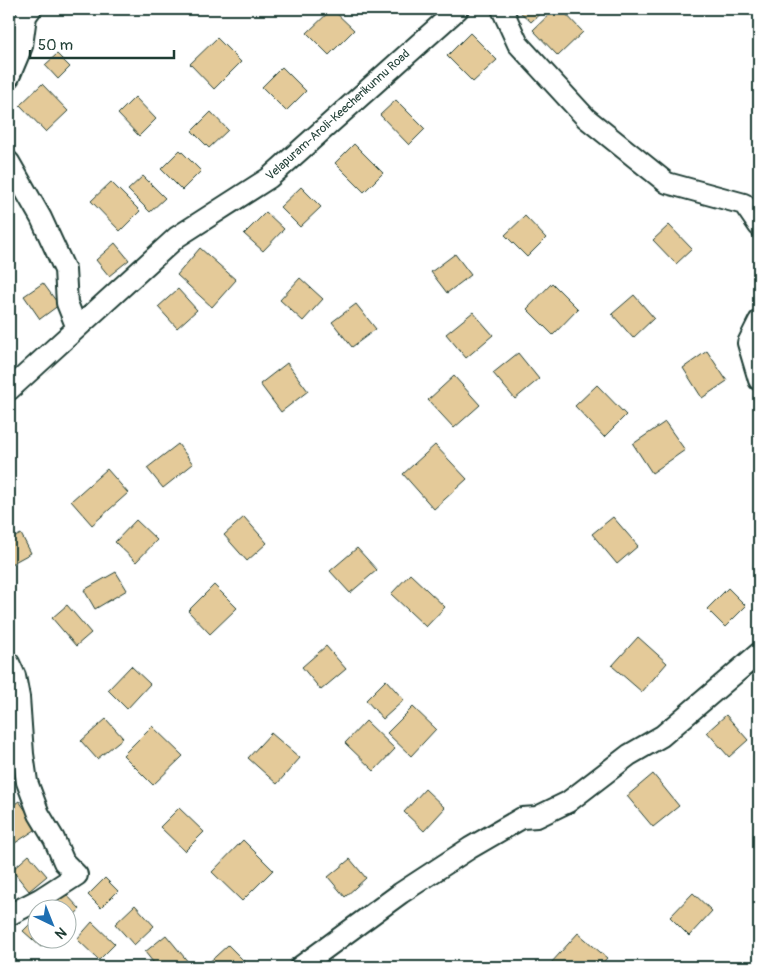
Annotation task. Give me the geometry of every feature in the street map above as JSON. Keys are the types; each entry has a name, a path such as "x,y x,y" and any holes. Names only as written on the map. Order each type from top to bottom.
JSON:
{"street":[{"path":"9,78 22,46 26,16 31,9"},
{"name":"Velapuram-Aroli-Keecherikunnu Road","path":"9,390 177,237 269,178 458,9"},
{"path":"502,9 518,44 586,118 667,183 744,204 759,226"},
{"path":"9,162 41,218 64,270 67,303 77,328"},
{"path":"759,321 748,343 759,380"},
{"path":"300,967 401,892 470,848 522,818 537,817 568,802 629,755 662,736 759,653"},
{"path":"9,663 16,676 22,754 27,782 39,814 54,839 64,862 78,875 40,899 9,914"}],"building":[{"path":"332,9 354,30 329,55 307,33"},
{"path":"517,9 545,9 531,22"},
{"path":"555,9 561,9 583,32 558,56 533,30"},
{"path":"470,33 497,60 473,82 447,56"},
{"path":"217,38 241,62 214,89 190,64"},
{"path":"57,54 70,67 58,79 45,65"},
{"path":"282,67 306,91 286,111 262,87"},
{"path":"42,84 68,111 46,132 20,105"},
{"path":"135,97 156,119 139,136 118,114"},
{"path":"396,100 425,129 409,145 380,115"},
{"path":"211,112 228,130 209,148 192,131"},
{"path":"354,144 383,173 364,192 335,163"},
{"path":"180,150 201,171 182,190 161,169"},
{"path":"143,176 165,198 150,212 128,190"},
{"path":"111,182 140,211 120,231 91,201"},
{"path":"301,187 321,207 300,227 280,207"},
{"path":"266,212 284,229 263,251 244,234"},
{"path":"525,216 546,238 527,257 505,235"},
{"path":"669,225 692,249 676,264 653,240"},
{"path":"115,243 129,260 109,276 96,260"},
{"path":"200,248 236,280 212,307 177,275"},
{"path":"455,254 471,275 447,293 431,272"},
{"path":"300,278 323,299 303,321 280,300"},
{"path":"43,283 59,305 40,319 24,296"},
{"path":"552,283 578,309 553,335 527,309"},
{"path":"178,289 197,310 177,328 158,307"},
{"path":"634,295 654,318 633,338 612,314"},
{"path":"356,304 376,329 352,347 332,322"},
{"path":"473,312 493,335 466,358 446,334"},
{"path":"707,351 727,381 702,398 683,368"},
{"path":"518,353 539,379 515,399 493,373"},
{"path":"287,363 308,391 281,412 260,384"},
{"path":"454,376 480,405 454,428 428,400"},
{"path":"597,385 626,415 604,437 575,406"},
{"path":"665,422 685,450 652,473 633,444"},
{"path":"178,444 193,464 163,488 147,468"},
{"path":"435,445 467,479 434,509 403,474"},
{"path":"107,469 128,493 92,525 71,501"},
{"path":"244,517 267,543 247,561 224,535"},
{"path":"613,517 638,546 617,564 592,534"},
{"path":"136,520 157,540 136,562 115,542"},
{"path":"21,534 31,553 9,565 9,540"},
{"path":"357,548 377,570 350,593 330,571"},
{"path":"116,572 127,590 95,609 84,590"},
{"path":"410,574 445,607 426,627 391,594"},
{"path":"214,585 237,608 210,634 188,611"},
{"path":"728,588 746,606 725,627 707,609"},
{"path":"67,605 91,633 76,646 52,618"},
{"path":"638,637 667,663 642,692 612,666"},
{"path":"326,646 346,669 321,690 302,667"},
{"path":"131,666 150,684 127,709 108,690"},
{"path":"386,680 404,700 383,719 366,700"},
{"path":"413,707 436,729 411,756 387,733"},
{"path":"726,715 748,740 729,757 707,732"},
{"path":"106,719 123,738 97,759 81,741"},
{"path":"366,721 395,749 374,771 345,743"},
{"path":"152,726 183,756 153,785 123,755"},
{"path":"271,733 300,758 277,784 248,758"},
{"path":"653,774 679,806 653,827 627,796"},
{"path":"425,789 445,808 424,831 404,812"},
{"path":"19,801 38,828 9,847 9,808"},
{"path":"179,808 204,832 185,851 160,827"},
{"path":"243,840 273,870 242,901 212,872"},
{"path":"29,855 47,876 29,891 12,870"},
{"path":"350,859 366,878 345,897 328,877"},
{"path":"105,878 118,891 101,908 88,895"},
{"path":"64,892 70,898 58,898"},
{"path":"693,893 712,911 689,936 670,917"},
{"path":"135,905 154,926 134,945 115,924"},
{"path":"92,922 115,944 99,960 78,938"},
{"path":"28,926 28,935 23,931"},
{"path":"578,933 607,958 599,967 556,967 551,963"},
{"path":"166,935 189,963 184,967 157,967 145,952"},
{"path":"228,945 250,967 204,967"}]}
